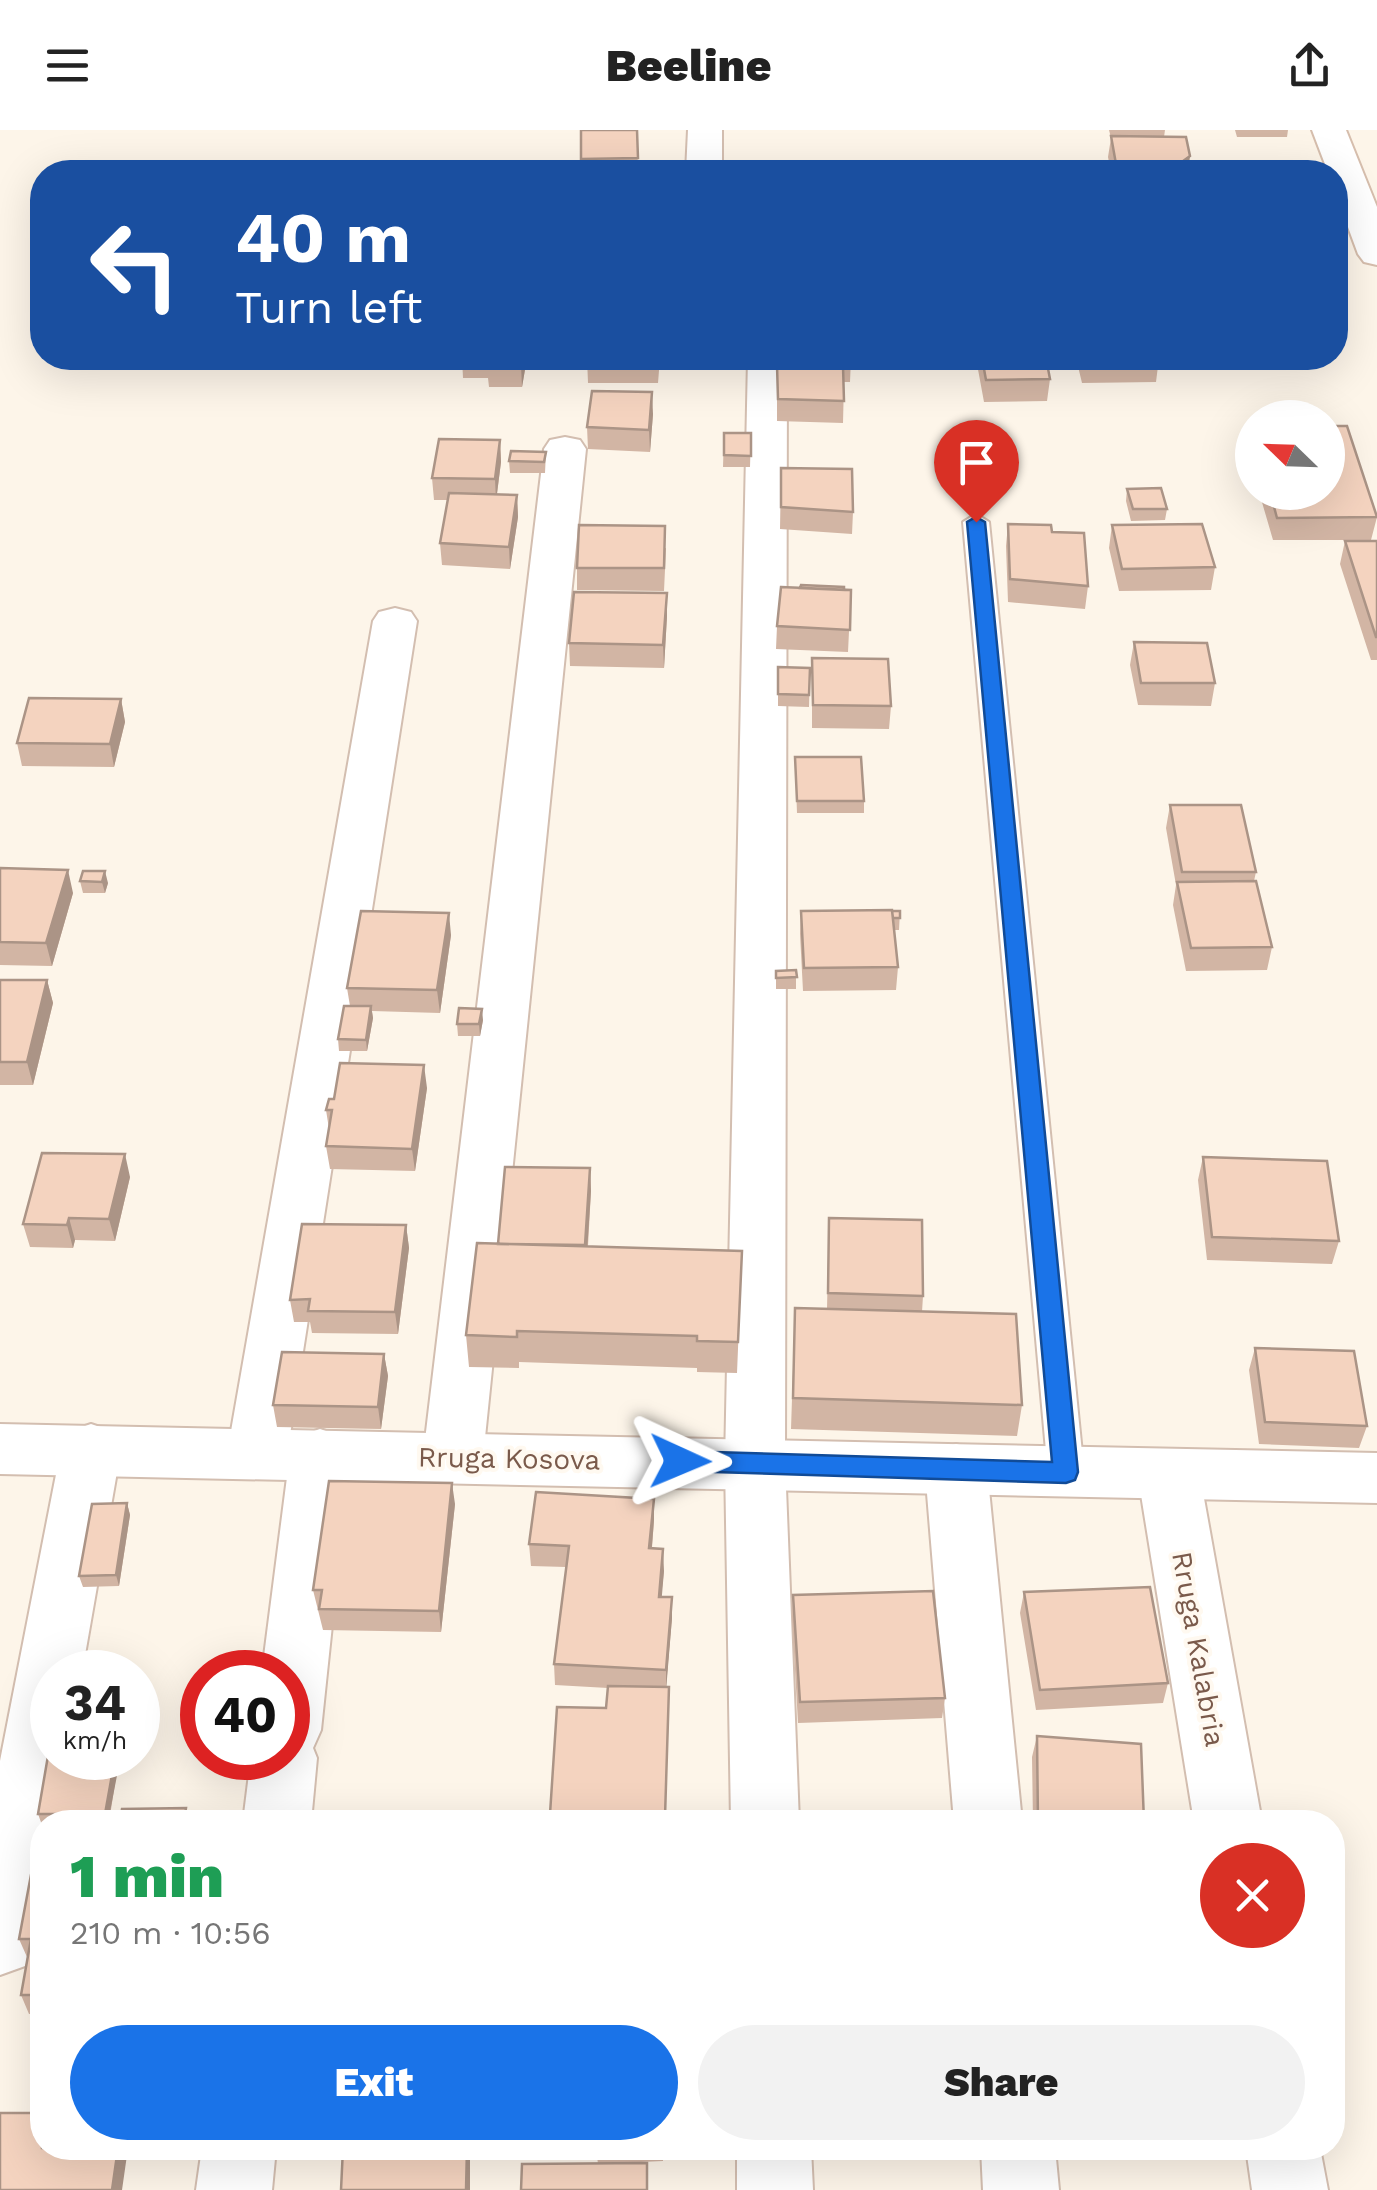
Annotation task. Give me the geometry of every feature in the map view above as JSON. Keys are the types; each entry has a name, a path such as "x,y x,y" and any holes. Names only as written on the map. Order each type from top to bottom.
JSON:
{"street":[{"path":"704,160 705,130"},
{"path":"1328,130 1340,160"},
{"path":"1348,181 1377,254"},
{"path":"765,1810 755,1462 767,370"},
{"path":"453,1457 565,449"},
{"path":"257,1454 395,621"},
{"name":"Rruga Kosova","path":"0,1449 1377,1478"},
{"path":"0,1942 91,1450"},
{"path":"297,1650 320,1454"},
{"path":"956,1469 987,1810"},
{"name":"Rruga Kalabria","path":"1169,1476 1226,1810"},
{"path":"278,1810 282,1780"},
{"path":"234,2190 238,2160"},
{"path":"774,2160 775,2190"},
{"path":"1019,2160 1022,2190"},
{"path":"1285,2160 1290,2190"}],"lane":[{"path":"976,522 1066,1472"}],"building":[{"path":"581,130 637,130 638,158 581,159"},
{"path":"1111,136 1186,137 1190,156 1184,160 1115,160"},
{"path":"777,370 843,370 844,401 778,399"},
{"path":"984,370 1048,370 1050,379 986,380"},
{"path":"592,391 652,392 649,430 587,427"},
{"path":"1347,426 1377,517 1277,518 1275,510 1345,510"},
{"path":"724,433 751,433 751,456 724,455"},
{"path":"439,439 500,440 495,479 432,478"},
{"path":"511,451 546,452 544,462 509,461"},
{"path":"781,468 852,469 853,512 781,507"},
{"path":"1161,488 1167,509 1133,509 1127,489"},
{"path":"449,493 517,495 509,547 440,543"},
{"path":"1008,524 1051,525 1052,532 1084,533 1088,586 1010,579"},
{"path":"1202,524 1215,567 1122,569 1112,525"},
{"path":"579,525 665,526 664,568 577,568"},
{"path":"1345,541 1377,541 1377,637 1376,637"},
{"path":"781,587 851,590 850,630 777,626"},
{"path":"844,587 844,590 800,588"},
{"path":"574,592 667,593 663,645 569,643"},
{"path":"1134,642 1207,643 1215,683 1141,683"},
{"path":"812,658 888,659 891,706 813,705"},
{"path":"778,667 810,668 809,695 778,694"},
{"path":"29,698 121,699 110,744 17,743"},
{"path":"795,757 861,757 864,801 797,801"},
{"path":"1170,805 1241,805 1256,872 1182,872"},
{"path":"0,868 68,870 46,943 0,942"},
{"path":"83,871 105,871 102,882 80,881"},
{"path":"1256,881 1272,947 1191,948 1177,882"},
{"path":"892,910 898,967 804,968 801,911"},
{"path":"361,911 449,913 437,990 347,988"},
{"path":"796,970 797,977 776,978 776,971"},
{"path":"0,980 47,980 27,1062 0,1062"},
{"path":"344,1006 371,1006 366,1040 338,1039"},
{"path":"459,1008 482,1009 479,1024 457,1024"},
{"path":"340,1063 424,1065 412,1149 326,1146 332,1110 326,1110 329,1099 334,1099"},
{"path":"42,1153 125,1154 109,1219 69,1218 67,1225 23,1224"},
{"path":"1203,1157 1327,1161 1339,1241 1212,1237"},
{"path":"505,1167 590,1168 585,1245 498,1244"},
{"path":"829,1218 922,1220 923,1296 828,1293"},
{"path":"302,1224 406,1225 395,1312 308,1311 310,1299 290,1300"},
{"path":"477,1243 742,1251 738,1342 697,1341 697,1336 517,1331 517,1337 466,1335"},
{"path":"795,1308 1016,1314 1022,1405 793,1398"},
{"path":"1255,1348 1354,1351 1367,1426 1265,1422"},
{"path":"282,1352 384,1354 378,1407 273,1405"},
{"path":"329,1481 452,1483 439,1611 319,1609 322,1590 313,1590"},
{"path":"536,1492 654,1499 649,1548 663,1549 659,1597 672,1597 666,1670 554,1664 569,1546 529,1544"},
{"path":"127,1503 116,1575 79,1576 92,1504"},
{"path":"1150,1587 1168,1683 1040,1690 1024,1592"},
{"path":"933,1591 945,1698 800,1702 793,1595"},
{"path":"608,1686 669,1687 665,1810 550,1810 557,1707 606,1708"},
{"path":"1037,1736 1141,1744 1144,1810 1038,1810"},
{"path":"44,1780 111,1780 106,1810 39,1810"},
{"path":"186,1808 186,1810 122,1809"},
{"path":"30,1880 30,1939 19,1939"},
{"path":"30,1945 30,1995 21,1995"},
{"path":"0,2113 30,2113 30,2160 116,2160 112,2190 0,2190"},
{"path":"342,2160 467,2160 466,2190 341,2190"},
{"path":"647,2163 647,2190 521,2190 522,2164"}],"route":[{"path":"680,1461 1066,1472 976,522"}]}
